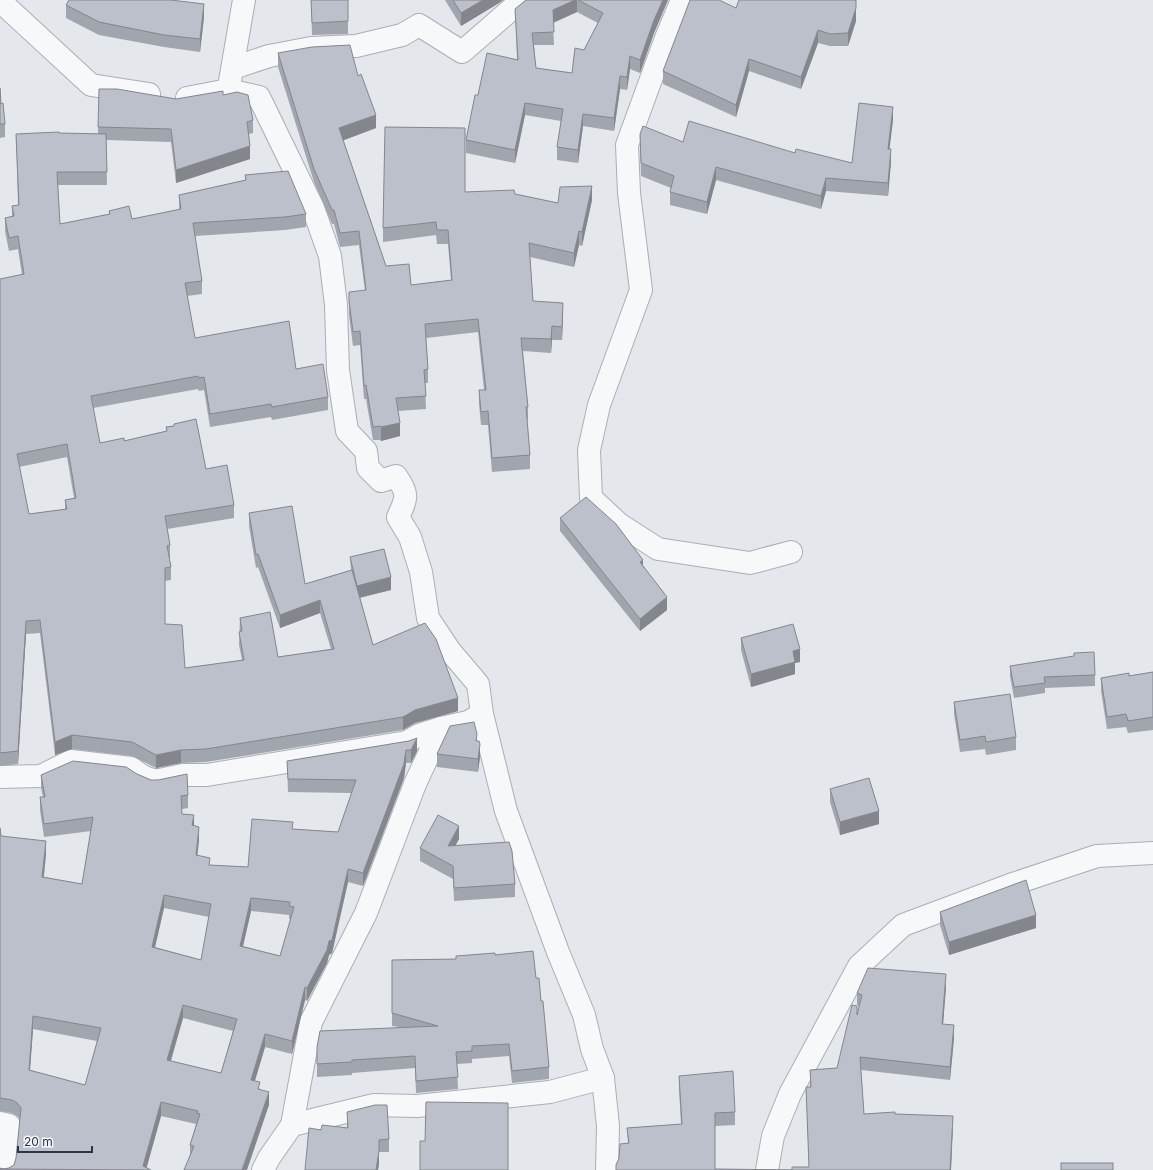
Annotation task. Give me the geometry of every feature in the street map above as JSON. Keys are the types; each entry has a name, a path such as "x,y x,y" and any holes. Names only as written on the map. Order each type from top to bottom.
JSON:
{"street":[{"path":"228,90 244,0"},
{"path":"233,68 269,56 311,48 356,46 402,35 419,25 462,52 522,0"},
{"path":"682,0 666,38 627,145 629,193 641,290 599,406 590,450 591,498 619,524 658,549 750,563 792,552"},
{"path":"2,1 91,85 178,99 228,90 259,98 313,208 330,256 336,305 338,370 347,431 366,450 368,468 381,481 396,476 405,488 406,500 398,517 410,537 422,572 428,618 450,651 478,684 482,714 506,811 550,932 584,1015 592,1049 603,1078 608,1126 607,1170"},
{"path":"0,777 41,776 71,761 131,768 142,776 155,781 183,775 207,775 407,742 419,735 468,722 482,714"},
{"path":"263,1170 269,1158 292,1124 311,1022 366,913 415,784 441,728"},
{"path":"767,1170 773,1136 790,1094 859,966 904,925 1010,885 1097,856 1153,853"},
{"path":"292,1124 374,1105 417,1106 550,1092 603,1078"},
{"path":"0,1123 9,1125 4,1170"}],"building":[{"path":"69,0 171,0 204,4 200,39 164,35 99,22 66,5"},
{"path":"311,0 348,0 348,21 312,23"},
{"path":"453,0 483,0 461,13"},
{"path":"526,0 575,0 553,10 554,32 532,33 536,68 572,73 575,48 584,50 603,13 578,0 663,0 654,20 640,60 630,56 627,77 620,76 614,118 583,114 578,150 557,147 563,109 525,103 515,150 466,140 475,95 478,95 487,53 518,60 515,9"},
{"path":"690,0 719,0 736,8 739,0 856,0 856,8 848,33 830,34 818,30 801,77 749,59 736,105 663,71"},
{"path":"350,45 358,76 361,74 376,115 339,128 386,266 409,264 411,285 452,280 448,230 437,230 436,222 383,228 385,127 465,128 465,192 514,190 515,194 558,203 560,187 592,186 582,232 579,231 574,253 529,243 533,301 563,303 562,327 552,326 551,339 521,338 528,407 526,407 530,455 492,458 488,411 481,412 479,390 486,390 478,319 425,324 428,369 424,370 426,396 396,398 400,423 373,427 366,385 364,386 360,331 353,332 349,301 349,292 366,290 359,231 340,233 334,210 332,210 314,169 278,53 312,47"},
{"path":"0,88 1,104 3,103 5,124 0,124"},
{"path":"99,89 117,89 176,99 223,91 223,95 237,92 248,95 253,120 247,122 250,146 176,170 171,129 98,127"},
{"path":"859,103 893,107 888,149 891,149 888,183 826,178 821,196 716,167 707,202 670,192 674,176 641,163 640,134 643,126 683,142 689,121 795,153 796,149 852,163"},
{"path":"59,132 106,134 107,172 57,172 60,224 110,214 109,211 129,206 132,219 181,209 179,195 246,180 245,175 288,171 306,214 285,217 193,223 202,281 185,283 195,338 289,321 296,369 323,364 328,397 272,407 271,404 210,414 204,377 199,378 198,376 91,396 100,443 124,438 124,441 167,431 166,427 196,419 206,469 227,465 234,505 165,516 170,545 167,546 171,567 165,568 165,624 182,625 185,668 244,660 239,632 242,631 240,618 270,612 278,657 334,649 320,600 280,615 258,554 256,555 249,513 292,506 305,584 352,570 373,645 425,623 436,639 458,698 415,710 403,717 206,749 181,750 156,755 132,742 72,735 55,742 40,620 26,621 18,751 0,753 0,279 24,274 18,236 9,238 5,218 14,216 12,206 19,205 16,134","holes":["67,444 76,498 65,500 67,509 29,514 17,454"]},
{"path":"586,497 616,524 643,560 640,562 667,597 640,619 560,518"},
{"path":"384,549 391,577 357,586 350,557"},
{"path":"793,624 800,649 793,651 795,662 751,674 741,638"},
{"path":"1094,652 1095,675 1044,677 1045,683 1014,687 1010,666 1074,656 1074,653"},
{"path":"1153,672 1153,717 1128,721 1126,714 1107,717 1101,678 1129,673 1129,676"},
{"path":"1010,694 1016,737 986,742 985,736 960,740 954,702"},
{"path":"474,722 477,734 476,741 479,741 480,744 478,759 437,754 450,726"},
{"path":"417,738 411,750 406,750 404,764 363,873 348,869 332,940 329,941 327,950 307,988 305,987 292,1041 265,1034 251,1080 260,1082 258,1089 269,1092 242,1170 184,1170 194,1146 190,1145 200,1114 197,1113 198,1111 161,1102 143,1166 151,1170 0,1169 9,1168 14,1165 21,1108 12,1100 0,1098 0,828 1,836 46,841 42,877 82,884 93,817 44,824 40,797 45,797 41,775 73,761 126,767 151,780 187,774 188,795 181,796 182,814 194,815 192,825 199,827 196,855 210,858 209,865 248,867 252,819 293,822 292,829 338,832 356,780 288,779 287,761 409,741","holes":["164,895 211,904 201,960 152,947","251,898 290,902 289,906 294,907 280,956 240,946","183,1005 237,1019 221,1073 167,1060","33,1016 101,1028 85,1085 29,1070"]},
{"path":"869,778 879,811 840,822 830,789"},
{"path":"438,815 459,826 448,846 509,842 512,851 515,884 454,888 453,866 420,848"},
{"path":"1026,880 1036,915 949,942 940,912"},
{"path":"533,951 536,978 539,978 541,1001 543,1001 549,1067 512,1071 509,1044 472,1046 472,1051 456,1052 458,1077 416,1081 415,1056 317,1064 317,1047 320,1031 438,1026 392,1013 392,960 456,959 456,956 495,953 495,955"},
{"path":"868,968 946,974 942,1024 954,1025 950,1067 860,1057 864,1114 895,1112 895,1114 953,1116 950,1170 792,1170 792,1167 809,1167 806,1087 811,1087 810,1070 837,1068 852,1005 857,1006 857,1015 862,995 857,993"},
{"path":"733,1071 735,1112 715,1113 715,1169 792,1170 616,1170 616,1165 619,1158 620,1144 629,1143 627,1128 682,1124 679,1076"},
{"path":"426,1102 508,1103 508,1170 420,1170 420,1141 425,1141"},
{"path":"375,1105 387,1105 389,1139 379,1140 376,1170 305,1170 309,1128 321,1130 322,1125 348,1128 347,1112"},
{"path":"1061,1163 1113,1163 1113,1170 1061,1170"}]}
